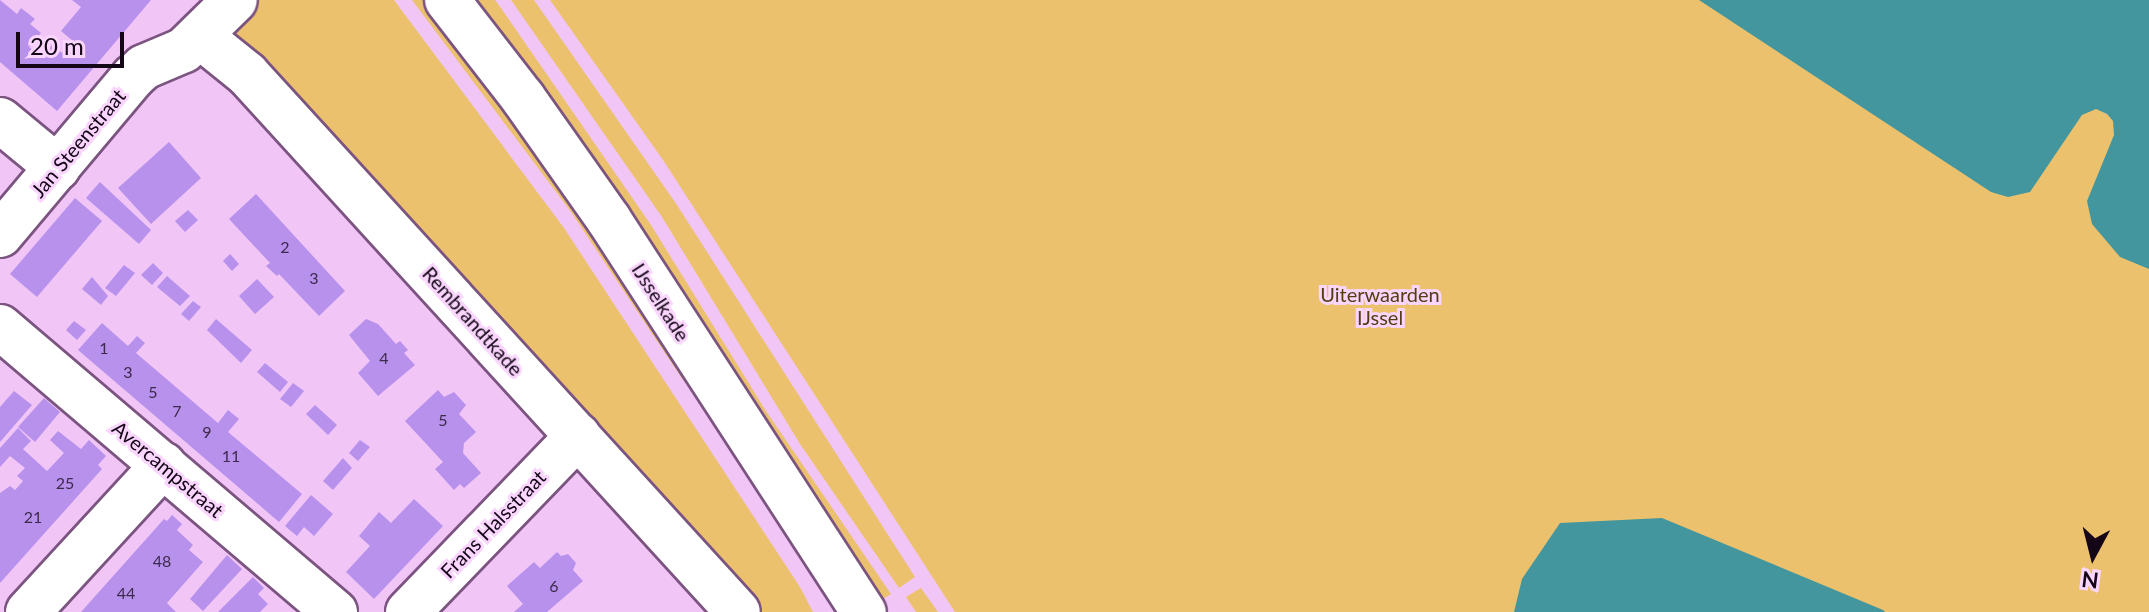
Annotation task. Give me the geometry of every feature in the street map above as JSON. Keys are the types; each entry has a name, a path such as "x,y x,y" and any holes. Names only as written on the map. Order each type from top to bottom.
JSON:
{"street":[{"name":"Jan Steenstraat","path":"0,235 144,67 184,50 201,37 235,0"},
{"name":"IJsselkade","path":"447,0 523,98 609,220 864,612"},
{"name":"Rembrandtkade","path":"201,37 247,74 738,612"},
{"path":"0,120 58,168"},
{"name":"Avercampstraat","path":"0,327 335,612"},
{"name":"Frans Halsstraat","path":"408,612 578,436"},
{"path":"28,612 163,465"}],"green space":[{"path":"248,0 394,0 564,228 800,587 813,612 758,612 225,28"},
{"path":"412,0 424,0 502,100 688,377 683,380 571,212"},
{"path":"469,0 495,0 501,8 651,225 766,411 891,594 883,599"},
{"path":"511,0 534,0 677,205 915,577 899,588 800,444 662,217"},
{"name":"Uiterwaarden IJssel","path":"550,0 1919,0 2149,140 2149,612 955,612 663,160"},
{"path":"921,588 938,612 916,612 906,597"}],"shaded area":[{"path":"1699,0 2149,0 2149,269 2120,257 2092,224 2087,201 2114,135 2113,121 2107,114 2096,109 2082,115 2030,192 2008,197 1991,192"},
{"path":"1662,518 1885,612 1514,612 1522,579 1560,523"}],"building":[{"path":"0,0 17,14 21,8 35,19 30,24 41,33 29,47 42,58 52,45 62,53 73,41 61,31 81,7 72,0 151,0 57,111 0,62"},
{"path":"169,142 201,178 151,224 118,188"},
{"path":"100,182 151,230 139,244 86,198"},
{"path":"256,194 345,291 319,316 279,274 277,276 266,266 270,263 229,219"},
{"path":"75,198 102,221 37,297 10,274"},
{"path":"188,210 198,220 185,232 175,221"},
{"path":"230,254 239,264 232,271 223,261"},
{"path":"153,263 163,273 152,285 141,275"},
{"path":"124,265 135,273 116,296 105,288"},
{"path":"167,276 190,296 180,306 157,287"},
{"path":"92,277 108,296 101,305 82,289"},
{"path":"257,279 274,297 255,314 239,296"},
{"path":"193,301 201,307 189,321 181,314"},
{"path":"216,319 252,350 241,363 207,330"},
{"path":"366,319 378,324 396,344 400,341 408,350 404,353 415,365 378,396 358,373 370,361 349,335"},
{"path":"74,321 86,330 77,340 66,330"},
{"path":"102,323 128,346 137,336 145,343 136,353 218,423 228,410 239,419 228,432 302,494 279,522 78,350"},
{"path":"265,363 288,382 280,392 257,372"},
{"path":"293,383 304,391 291,407 280,399"},
{"path":"438,390 444,397 454,392 466,405 459,414 476,432 464,443 463,453 481,473 464,488 460,484 454,490 435,469 443,462 405,421"},
{"path":"14,391 32,405 0,442 0,407"},
{"path":"44,398 60,412 35,442 18,427"},
{"path":"315,405 337,425 328,435 306,414"},
{"path":"18,428 31,441 23,449 47,471 64,453 50,440 58,431 81,449 89,440 106,456 98,465 102,469 0,583 0,493 10,486 15,490 23,481 17,476 25,468 10,456 0,467 0,448"},
{"path":"360,440 370,447 358,461 349,453"},
{"path":"343,458 352,468 333,490 323,481"},
{"path":"311,495 333,514 314,536 304,527 297,536 285,526"},
{"path":"414,499 443,526 374,599 346,572 370,546 359,536 379,512 391,523"},
{"path":"172,515 182,524 177,530 193,545 189,550 203,562 167,603 176,612 81,612 164,519 167,521"},
{"path":"557,552 561,556 568,554 576,563 573,570 583,581 547,612 514,612 523,604 507,586 534,562 540,568"},
{"path":"227,555 242,569 203,611 190,599"},
{"path":"253,577 264,588 258,594 268,604 260,612 218,612"}]}
